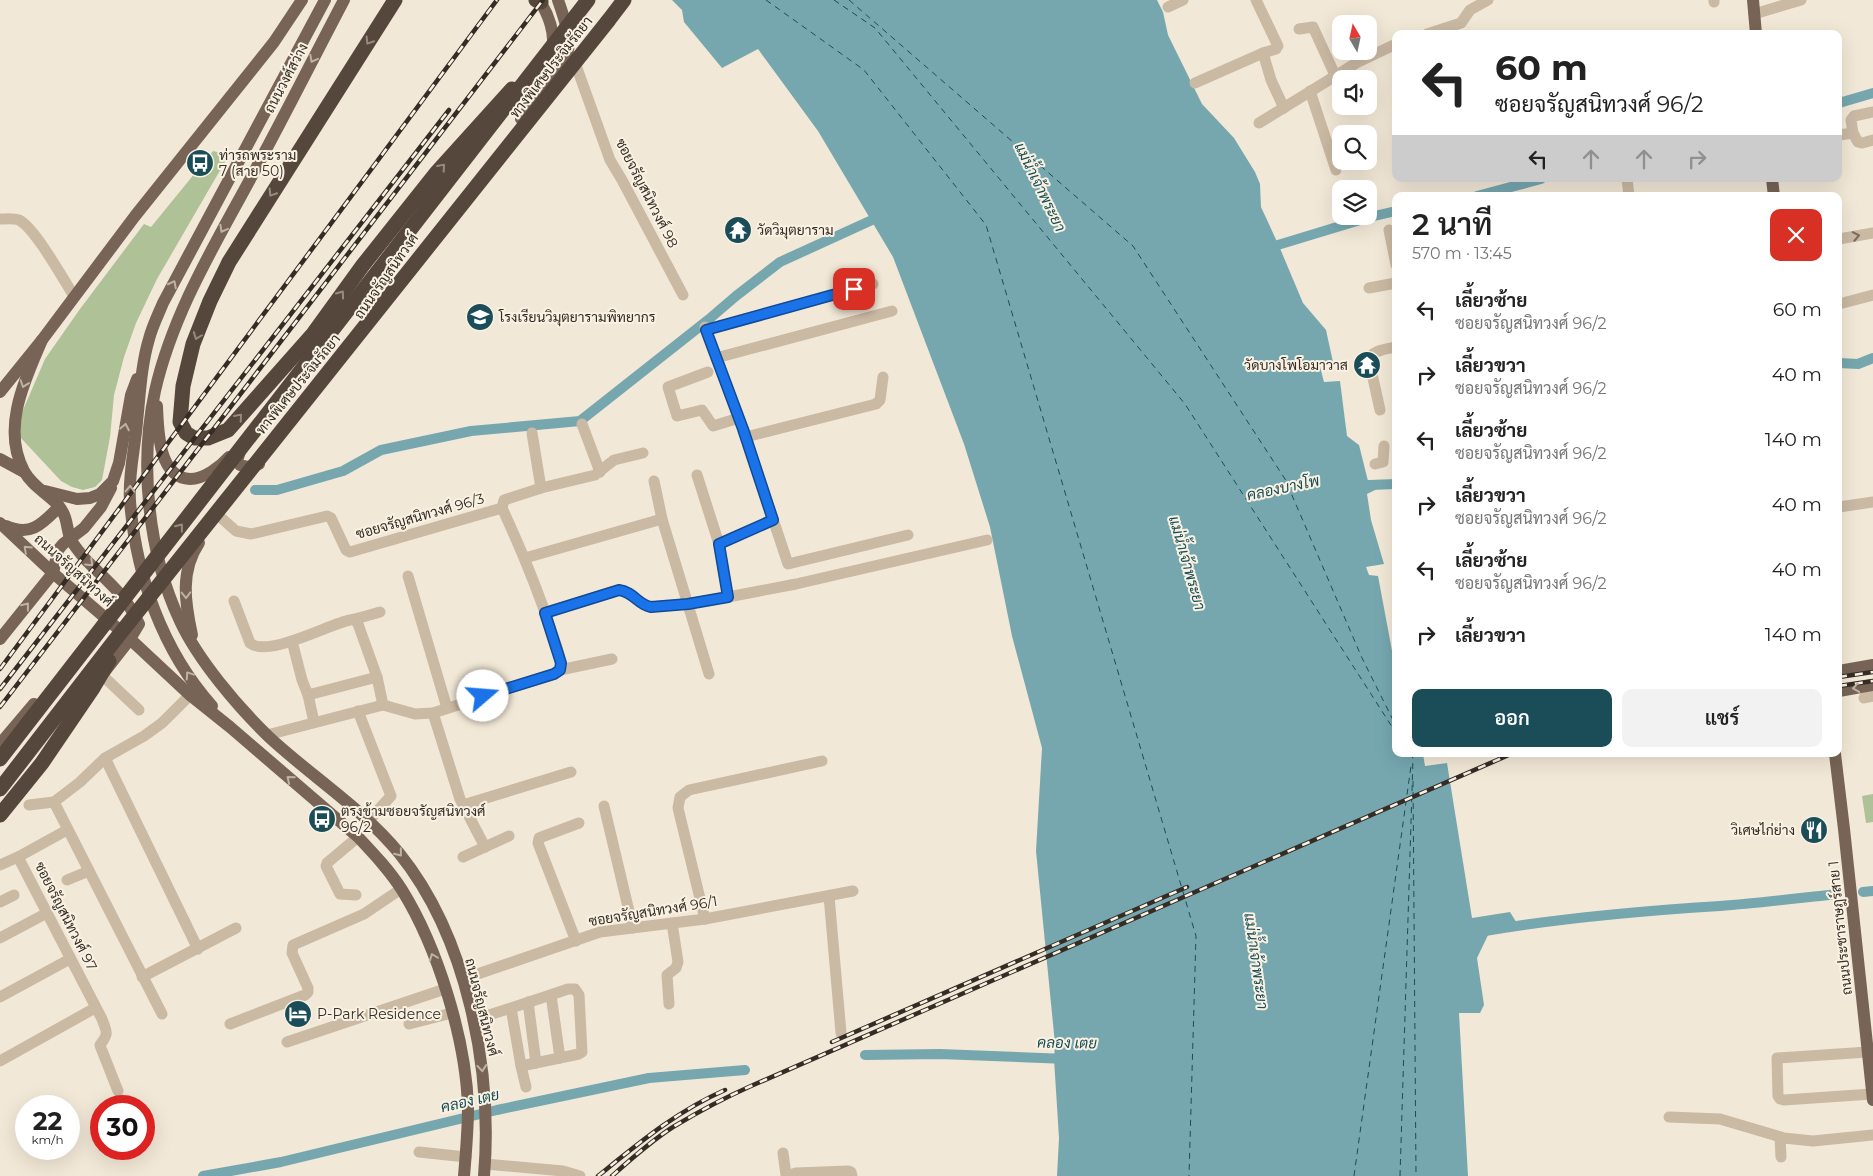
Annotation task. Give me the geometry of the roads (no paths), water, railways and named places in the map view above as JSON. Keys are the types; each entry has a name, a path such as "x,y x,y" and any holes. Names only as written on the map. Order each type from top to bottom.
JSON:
{"highway":[{"path":"395,0 230,262 210,301 194,344 182,386 180,422 186,433 194,438 208,438 228,430 312,334 363,265 437,172 510,90 534,70"},
{"name":"ทางพิเศษประจิมรัถยา","path":"0,759 588,0"},
{"name":"ทางพิเศษประจิมรัถยา","path":"0,789 121,645 624,0"},
{"path":"0,815 42,764 94,688 111,655 121,645"}],"main road":[{"name":"ถนนจรัญสนิทวงศ์","path":"292,13 296,0"},
{"name":"ถนนจรัญสนิทวงศ์","path":"0,392 42,340 135,216 274,42 302,0"},
{"name":"ถนนวงศ์สว่าง","path":"238,163 325,0"},
{"name":"ถนนวงศ์สว่าง","path":"255,170 344,0"},
{"path":"558,0 563,14 569,46"},
{"path":"1752,0 1756,30"},
{"name":"ถนนจรัญสนิทวงศ์","path":"156,388 162,447 165,458 174,474 184,478 198,479 222,464 246,437 362,287 408,236 539,75 550,56 553,43 548,18 539,1"},
{"name":"ถนนจรัญสนิทวงศ์","path":"194,644 185,598 188,566 192,552 259,464 387,304 419,254 564,62 569,46"},
{"name":"ถนนจรัญสนิทวงศ์","path":"230,727 186,672 165,637 154,608 137,546 130,500 131,474 144,362 149,338 163,304 238,163"},
{"name":"ถนนจรัญสนิทวงศ์","path":"255,170 185,302 156,388 149,429 148,492 162,570 180,622 229,694 267,735 368,821 394,847 417,877 434,909 463,979 481,1053 486,1102 484,1170"},
{"name":"ถนนจรัญสนิทวงศ์","path":"42,340 23,386 15,420 16,442 24,472 59,507 68,522 71,539 85,558 110,582 131,609 139,624 121,645"},
{"path":"0,639 53,573 58,550 84,528 101,507 119,463 131,395 144,362"},
{"path":"246,437 237,461 240,465 248,467 259,464"},
{"path":"0,459 6,460 24,472"},
{"path":"40,489 77,500 100,494 113,481"},
{"path":"3,530 21,531 33,529 44,522 59,507"},
{"name":"ถนนจรัญสนิทวงศ์","path":"3,530 96,609 121,645 144,652 190,695 230,727 358,838 372,852 401,889 424,934 452,1013 462,1060 468,1106 464,1176"},
{"path":"0,744 44,693 93,631 98,619 96,609"},
{"path":"0,805 73,714 102,675 121,645 131,650 144,652"},
{"path":"1842,670 1873,665"},
{"path":"1842,690 1873,685"},
{"path":"44,693 73,714"},
{"name":"ถนนประชาราษฎร์สาย 1","path":"1834,757 1869,1023 1868,1052 1872,1072 1873,1100"}],"street":[{"path":"1168,7 1183,0"},
{"path":"1195,83 1276,49 1278,46 1256,0"},
{"path":"1463,29 1470,10 1488,0"},
{"path":"1754,14 1801,0"},
{"path":"1299,29 1313,27 1332,70"},
{"name":"ซอยจรัญสนิทวงศ์ 98","path":"569,46 610,160 683,295"},
{"path":"1345,70 1392,46"},
{"path":"1263,53 1271,80 1284,108"},
{"path":"1259,123 1332,78"},
{"path":"1310,91 1332,158"},
{"path":"1873,112 1850,120 1853,133 1858,142 1862,143 1873,140"},
{"path":"1842,135 1853,133"},
{"path":"0,219 15,219 24,224 38,239 74,296"},
{"path":"1389,230 1392,245"},
{"path":"1842,238 1873,233"},
{"path":"873,284 705,329 746,437 788,564 908,535"},
{"path":"1369,288 1392,284"},
{"path":"1842,303 1873,295"},
{"path":"716,358 892,311"},
{"path":"1380,410 1370,356 1373,353 1392,348"},
{"path":"708,372 668,387 677,416 702,410 713,426 739,418"},
{"path":"746,437 876,404 880,400 883,377"},
{"path":"582,424 600,472"},
{"path":"532,434 540,488"},
{"path":"1375,464 1383,462 1384,446"},
{"name":"ซอยจรัญสนิทวงศ์ 96/3","path":"219,516 236,531 251,534 327,516 331,518 346,550 350,552 502,508 504,500 540,488 595,475 614,460 643,453"},
{"path":"697,475 719,544 728,597"},
{"path":"654,482 662,519 709,674"},
{"path":"1842,506 1873,502"},
{"path":"502,508 525,558 545,613 561,663 560,670"},
{"path":"525,558 662,519"},
{"path":"719,544 773,520"},
{"path":"545,613 619,590 627,591 646,606 688,604 796,584 987,540"},
{"path":"408,576 447,708"},
{"path":"234,601 250,643 253,646 292,641 380,612"},
{"path":"355,620 377,677 384,705"},
{"path":"292,641 314,722"},
{"path":"267,735 384,705 415,714 433,713 554,674 560,670 612,659"},
{"path":"102,675 139,710"},
{"path":"308,695 377,677"},
{"path":"29,805 54,802 80,782 105,758 162,724 190,695"},
{"path":"358,711 391,796 368,821"},
{"path":"433,713 460,799 485,847"},
{"path":"105,758 198,949"},
{"path":"704,919 678,808 680,796 688,790 822,761"},
{"path":"463,805 571,772"},
{"path":"54,802 162,1014"},
{"path":"604,806 633,928"},
{"path":"576,941 538,843 540,838 579,823"},
{"name":"ซอยจรัญสนิทวงศ์ 97","path":"67,830 18,857 108,1034 100,1045 118,1091"},
{"path":"463,857 509,836"},
{"path":"356,895 340,894 326,866 327,863 358,838"},
{"path":"0,865 18,857"},
{"path":"67,880 88,871"},
{"path":"230,1024 308,992 308,988 292,953 293,946 364,914 401,889"},
{"name":"ซอยจรัญสนิทวงศ์ 96/1","path":"463,979 600,932 704,919 853,891"},
{"path":"0,902 14,895"},
{"path":"829,896 841,1033"},
{"path":"0,924 2,937 47,913"},
{"path":"669,1004 667,975 676,968 678,962 672,923"},
{"path":"142,977 236,928"},
{"path":"0,996 70,959"},
{"path":"287,1042 444,989"},
{"path":"473,1020 568,989 574,989 579,995 582,1052 521,1066"},
{"path":"551,995 560,1058"},
{"path":"528,1002 536,1063"},
{"path":"0,1061 96,1008"},
{"path":"511,1008 526,1087"},
{"path":"409,1024 452,1013"},
{"path":"1868,1052 1777,1058 1778,1096 1784,1100 1872,1094"},
{"path":"1668,1117 1720,1119 1780,1137 1812,1141 1873,1135"},
{"path":"1780,1137 1781,1157"},
{"path":"419,1152 466,1157"},
{"path":"783,1152 786,1176 848,1171 851,1172 852,1176"},
{"path":"484,1170 549,1169 580,1176"}],"water":[{"name":"แม่น้ำเจ้าพระยา","path":"672,0 1157,0 1163,12 1168,35 1202,104 1234,138 1255,172 1260,184 1261,207 1303,303 1326,330 1333,362 1319,363 1324,382 1340,381 1347,436 1359,445 1369,485 1377,489 1367,494 1371,520 1384,564 1366,567 1369,575 1378,576 1392,651 1392,757 1424,757 1425,766 1447,763 1472,918 1510,912 1518,925 1510,923 1491,929 1477,958 1484,1005 1480,1013 1459,1013 1468,1176 1057,1176 1059,1138 1054,1059 1055,1044 1036,851 1042,748 1012,636 990,527 964,444 893,257 818,131 758,49 722,68 684,22 682,10"}],"waterway":[{"path":"1842,102 1873,93"},
{"path":"1492,192 1530,182"},
{"path":"1268,248 1392,212"},
{"path":"255,490 277,490 343,471 381,450 471,431 580,421 780,262 883,215"},
{"name":"คลองบางโพ","path":"1842,363 1858,364 1873,358"},
{"name":"คลองบางโพ","path":"1358,488 1369,485 1392,484"},
{"path":"1863,892 1873,891"},
{"path":"1479,932 1600,916 1838,894"},
{"name":"คลอง เตย","path":"865,1055 940,1054 1067,1059"},
{"name":"คลอง เตย","path":"203,1176 281,1162 497,1110 649,1078 745,1070"}],"railway":[{"path":"0,669 497,0"},
{"path":"0,707 543,0"},
{"path":"0,689 449,110"},
{"path":"1842,677 1873,672"},
{"path":"1842,686 1873,681"},
{"path":"612,1176 649,1144 673,1127 711,1105 1504,757"},
{"path":"832,1042 1187,887"},
{"path":"598,1176 675,1118 707,1098 725,1090"}],"place":[{"name":"ท่ารถพระราม 7 (สาย 50)","path":"200,163"},
{"name":"วัดวิมุตยาราม","path":"738,230"},
{"name":"โรงเรียนวิมุตยารามพิทยากร","path":"480,317"},
{"name":"วัดบางโพโอมาวาส","path":"1367,365"},
{"name":"ตรงข้ามซอยจรัญสนิทวงศ์ 96/2","path":"322,819"},
{"name":"วิเศษไก่ย่าง","path":"1814,830"},
{"name":"P-Park Residence","path":"298,1014"}]}
